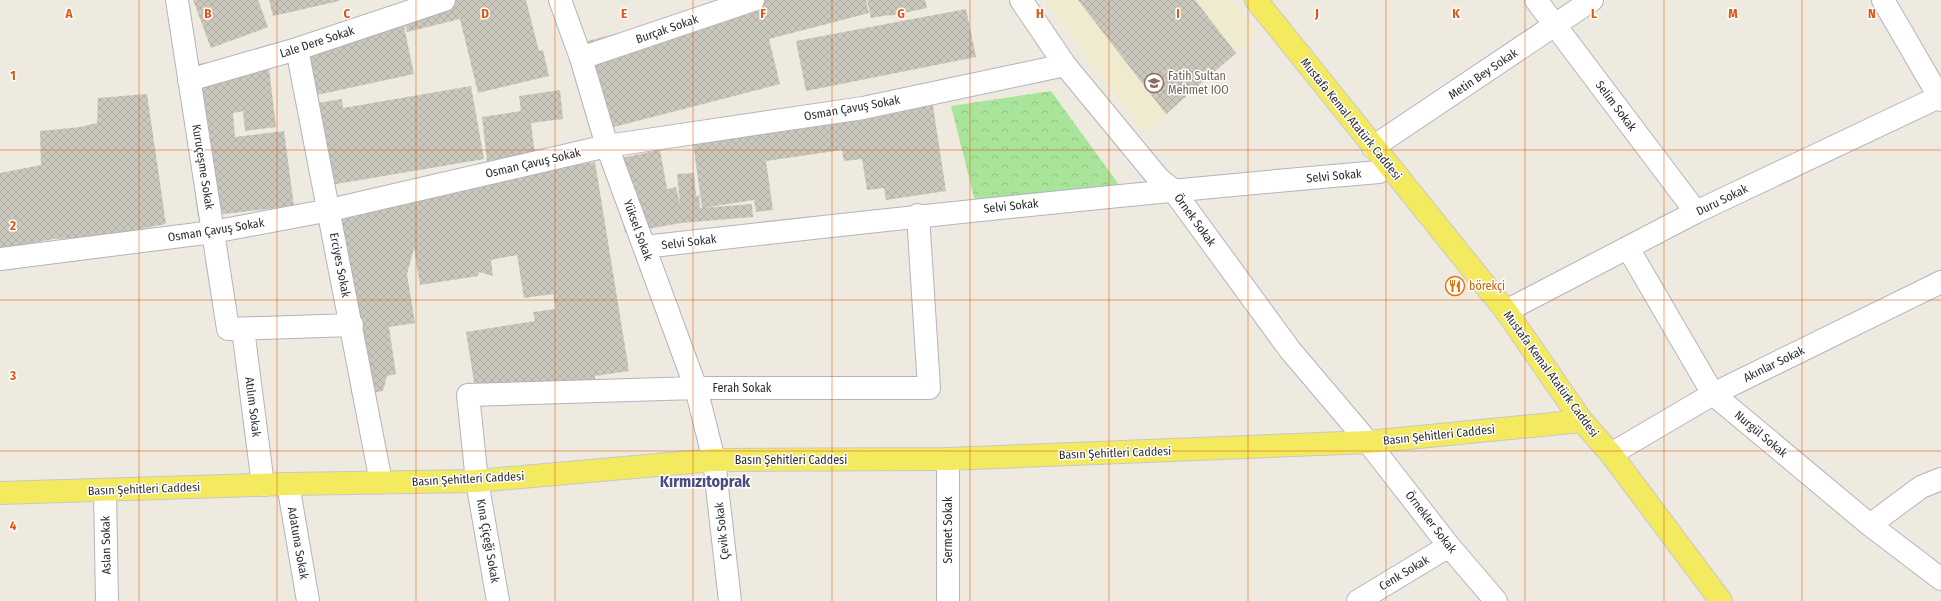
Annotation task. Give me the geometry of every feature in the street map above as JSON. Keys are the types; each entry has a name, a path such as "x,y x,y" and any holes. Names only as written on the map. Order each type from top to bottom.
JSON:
{"main road":[{"name":"Mustafa Kemal Atatürk Caddesi","path":"1256,0 1506,311 1582,421 1611,454 1713,598"},
{"name":"Basın Şehitleri Caddesi","path":"0,493 477,480 714,460 948,459 1368,442 1582,421"}],"street":[{"name":"Kuruçeşme Sokak","path":"177,0 228,329 352,325"},
{"name":"Lale Dere Sokak","path":"189,80 297,49 444,0"},
{"name":"Yüksel Sokak","path":"560,0 581,58 607,146 696,388 714,460"},
{"name":"Burçak Sokak","path":"581,58 752,0"},
{"name":"Örnek Sokak","path":"1021,0 1065,65 1159,179 1173,190 1290,350 1368,442"},
{"name":"Selim Sokak","path":"1536,0 1696,212"},
{"name":"Metin Bey Sokak","path":"1373,147 1592,0"},
{"path":"1883,0 1941,98"},
{"name":"Erciyes Sokak","path":"297,49 330,210 381,482"},
{"name":"Osman Çavuş Sokak","path":"0,259 213,232 330,210 607,146 863,108 1065,65"},
{"name":"Duru Sokak","path":"1506,311 1696,212 1941,98"},
{"name":"Selvi Sokak","path":"644,247 918,215 1173,190 1379,172"},
{"name":"Ferah Sokak","path":"477,480 468,395 696,388 929,388 918,215"},
{"name":"Nurgül Sokak","path":"1628,248 1713,394 1870,525 1941,580"},
{"name":"Akınlar Sokak","path":"1611,454 1713,394 1941,282"},
{"name":"Atılım Sokak","path":"242,329 263,485"},
{"name":"Örnekler Sokak","path":"1368,442 1449,546 1496,601"},
{"name":"Sermet Sokak","path":"948,459 948,601"},
{"name":"Çevik Sokak","path":"714,460 730,601"},
{"path":"1870,525 1921,488 1941,478"},
{"name":"Kına Çiçeği Sokak","path":"477,480 498,601"},
{"name":"Adatuna Sokak","path":"288,484 308,601"},
{"name":"Aslan Sokak","path":"105,490 107,601"},
{"name":"Cenk Sokak","path":"1358,601 1449,546"}],"shaded area":[{"name":"Fatih Sultan Mehmet IOO","path":"1045,0 1232,0 1257,31 1236,53 1145,133"}],"green space":[{"path":"1051,91 1125,193 977,209 951,106"}],"building":[{"path":"193,0 258,0 268,27 211,48"},
{"path":"269,0 339,0 339,1 273,16"},
{"path":"414,0 526,0 539,51 543,50 549,76 478,93 460,19 407,32 400,4"},
{"path":"747,0 866,0 869,13 769,39 780,84 610,128 568,46"},
{"path":"867,0 925,0 927,8 871,18"},
{"name":"Fatih Sultan Mehmet IOO","path":"1078,0 1195,0 1236,53 1166,114"},
{"path":"966,9 976,57 806,91 796,41"},
{"path":"402,17 414,74 298,99 285,43"},
{"path":"268,60 276,127 245,131 243,111 233,113 235,137 284,131 294,206 198,217 179,66 223,61"},
{"path":"471,86 484,159 313,188 299,106 342,99 343,108"},
{"path":"560,90 563,119 531,123 535,154 487,161 482,117 521,111 519,96"},
{"path":"931,93 946,191 886,200 884,188 867,190 862,159 844,161 842,150 766,161 773,210 756,212 754,200 702,208 691,128"},
{"path":"147,94 166,224 98,237 54,239 0,249 0,173 41,165 40,131 80,127 97,123 98,98"},
{"path":"660,150 667,189 676,187 680,204 677,174 694,173 696,196 699,195 700,208 752,204 753,217 681,223 625,233 611,160"},
{"path":"595,162 629,371 595,376 597,388 478,407 466,332 535,321 533,312 556,309 553,294 524,298 517,255 491,260 493,276 479,272 478,276 420,285 414,248 407,274 415,323 389,327 396,374 387,376 383,391 352,396 321,208"}],"place":[{"name":"Fatih Sultan Mehmet IOO","path":"1154,83"},
{"name":"börekçi","path":"1455,286"}],"district":[{"name":"Kırmızıtoprak","path":"705,481"}]}
